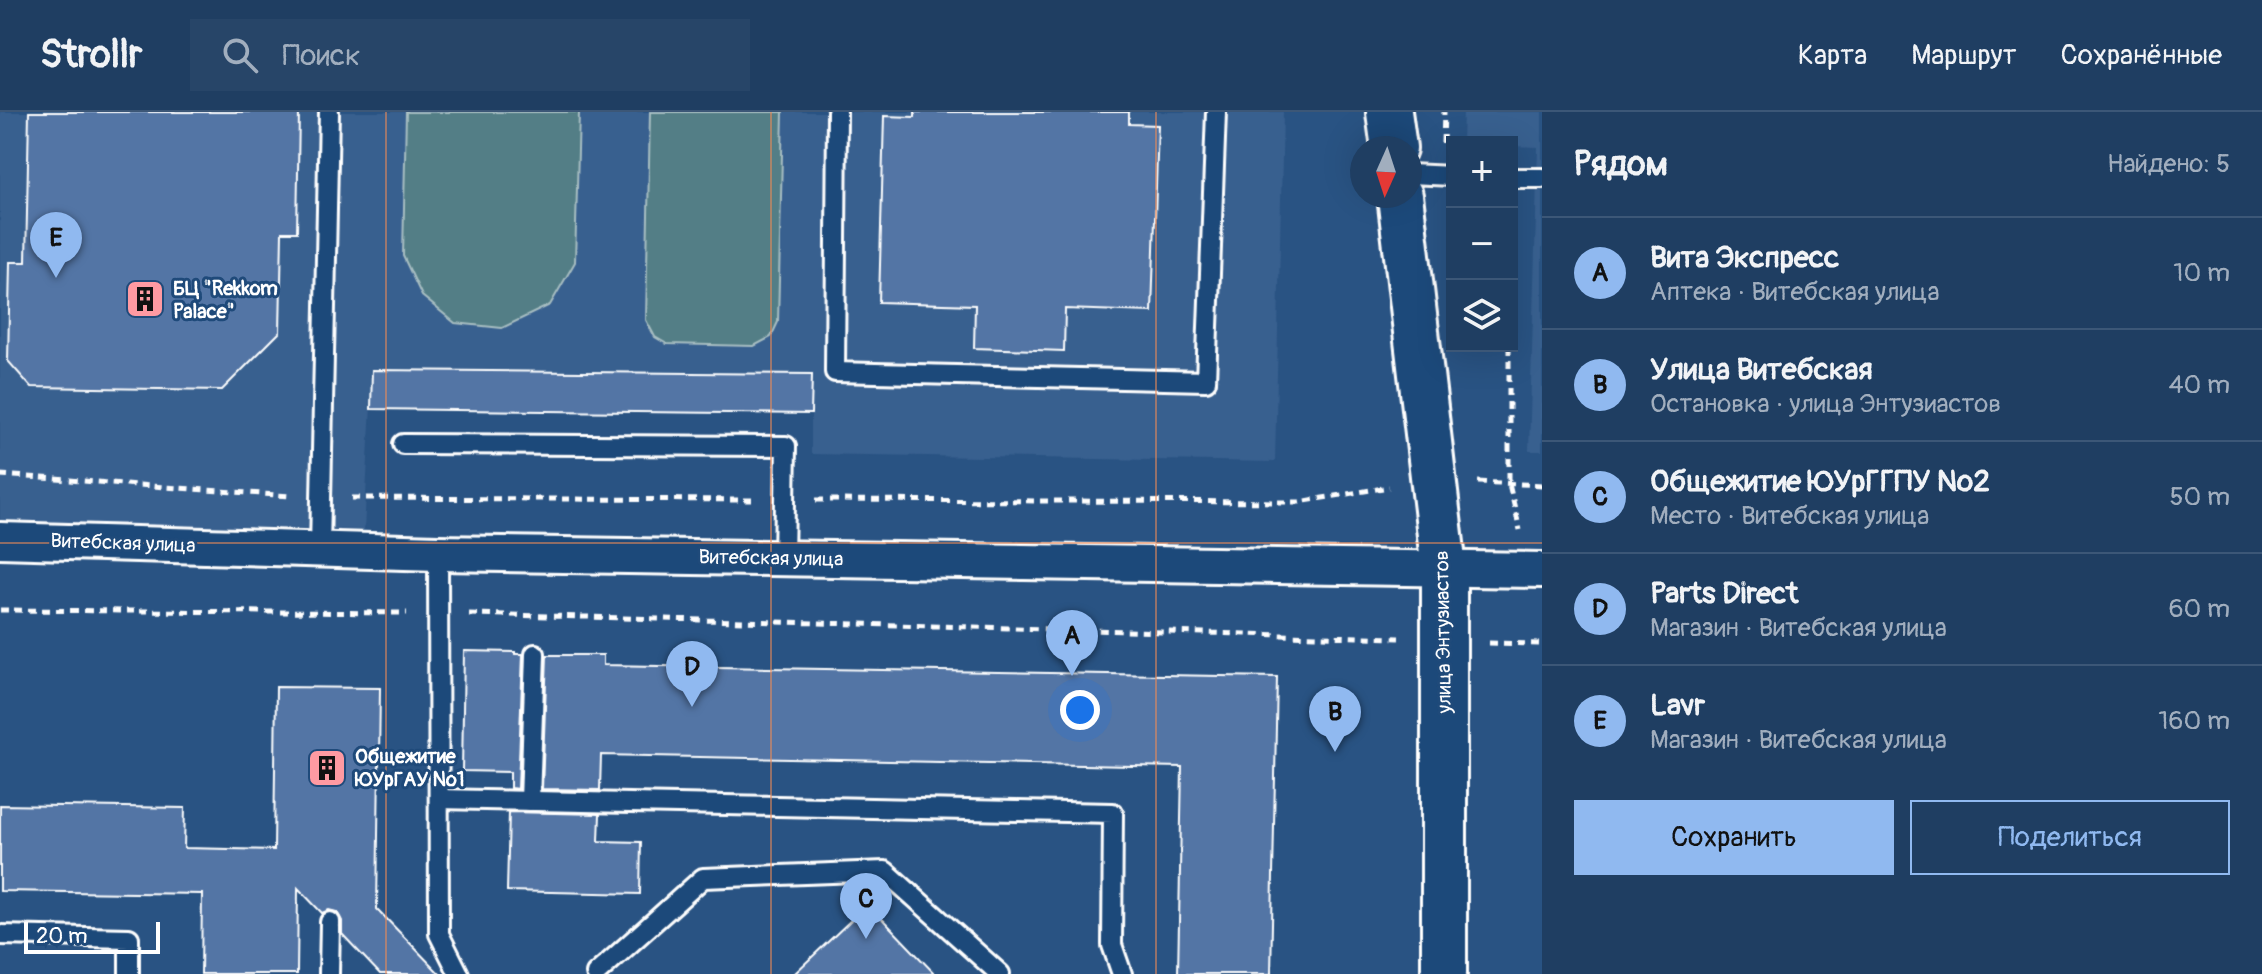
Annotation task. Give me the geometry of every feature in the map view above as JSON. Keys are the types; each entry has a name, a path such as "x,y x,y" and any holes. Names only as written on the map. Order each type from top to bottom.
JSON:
{"main road":[{"path":"1389,112 1392,136"},
{"name":"улица Энтузиастов","path":"1401,208 1444,569 1444,974"}],"street":[{"name":"Витебская улица","path":"0,540 438,553 1535,570"}],"lane":[{"path":"320,549 329,112"},
{"path":"837,112 835,372 1206,381 1216,112"},
{"path":"1422,175 1446,176"},
{"path":"1518,178 1542,178"},
{"path":"403,444 786,446 784,559"},
{"path":"438,553 439,934 459,974"},
{"path":"530,801 535,654"},
{"path":"439,799 1113,813 1112,945 1122,974"},
{"path":"596,974 703,878 885,871 1000,974"},
{"path":"329,974 330,922"},
{"path":"0,935 129,938 129,974"}],"path":[{"path":"1509,352 1509,484 1535,570"},
{"path":"0,610 439,613 1308,634 1542,644"}],"shaded area":[{"path":"0,112 1283,112 1275,462 811,454 811,374 373,370 364,530 0,521"},
{"path":"1463,112 1542,112 1542,451 1529,451 1538,147 1518,146 1518,136 1462,136"}],"green space":[{"path":"406,112 579,112 575,262 550,305 502,328 455,323 422,296 403,256"},
{"path":"650,112 783,112 778,322 771,337 754,346 667,344 655,337 646,320"}],"building":[{"path":"29,112 299,112 297,232 282,232 280,332 222,390 31,387 8,361 10,262 26,262"},
{"path":"915,112 1129,112 1129,124 1158,125 1152,312 1065,309 1064,351 974,348 975,305 879,302 884,116 915,117"},
{"path":"372,370 812,374 811,414 371,409"},
{"path":"464,651 523,654 518,789 510,788 510,772 462,771"},
{"path":"547,655 603,655 603,665 1277,677 1271,974 1178,974 1182,767 601,755 600,790 542,789"},
{"name":"Общежитие ЮУрГАУ №1","path":"276,687 380,688 377,909 440,974 380,974 342,934 342,921 337,912 329,910 322,913 298,888 297,974 201,974 202,894 0,891 0,805 185,808 184,848 274,850"},
{"path":"509,812 600,814 599,841 641,842 640,894 507,891"},
{"path":"868,904 935,974 794,974"}],"place":[{"name":"Lavr","path":"56,278"},
{"name":"БЦ \"Rekkom Palace\"","path":"145,299"},
{"name":"Вита Экспресс","path":"1072,676"},
{"name":"Parts Direct","path":"692,707"},
{"name":"Улица Витебская","path":"1335,752"},
{"name":"Общежитие ЮУрГАУ №1","path":"327,768"},
{"name":"Общежитие ЮУрГГПУ №2","path":"866,939"}]}
